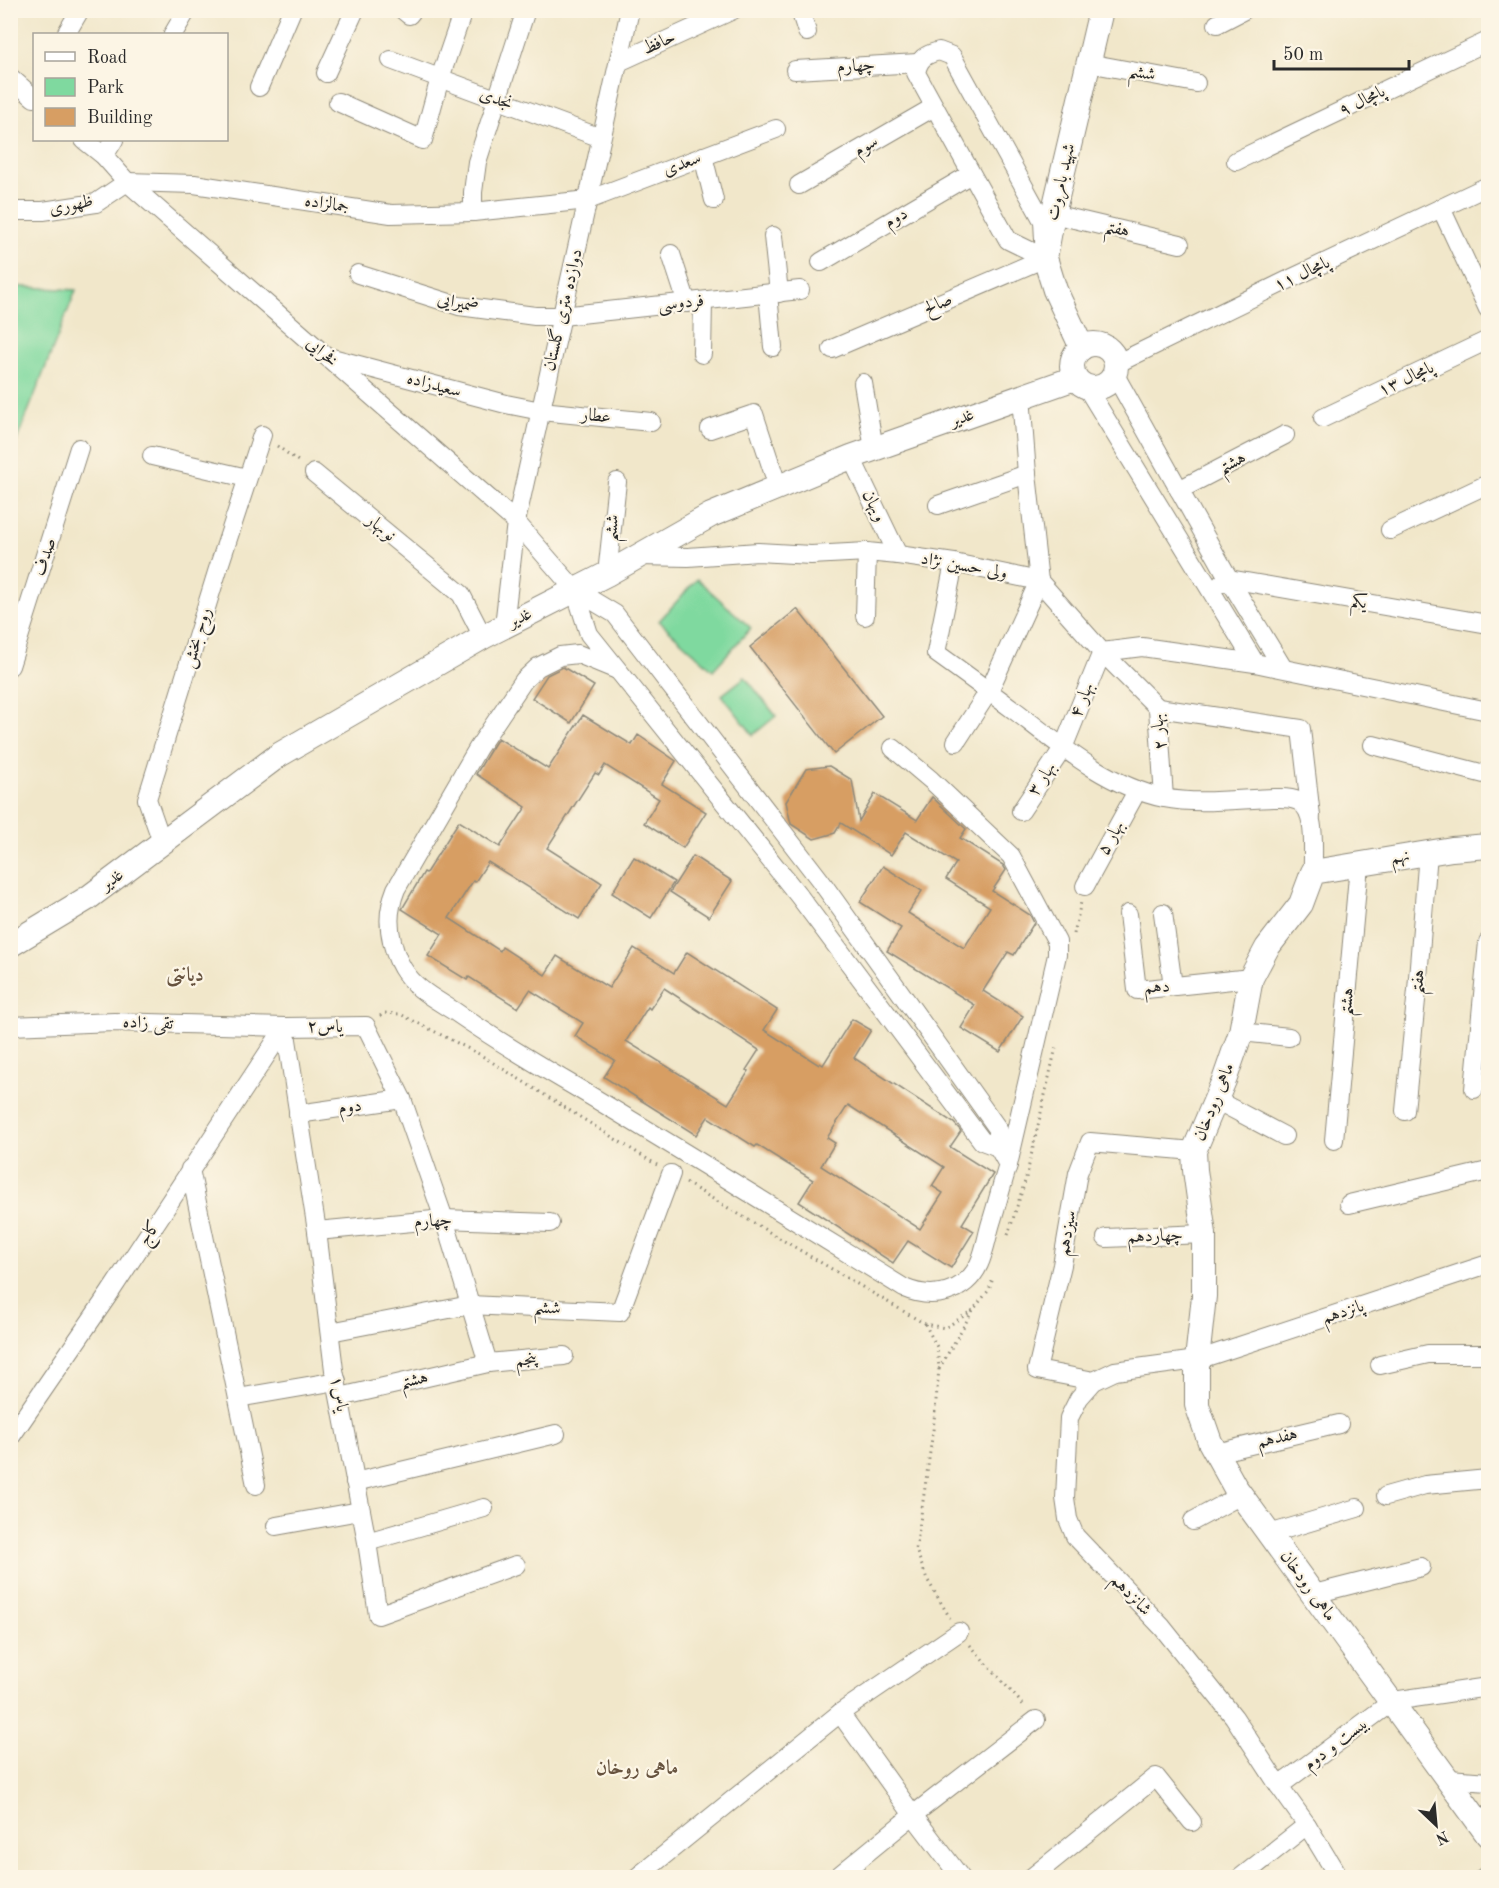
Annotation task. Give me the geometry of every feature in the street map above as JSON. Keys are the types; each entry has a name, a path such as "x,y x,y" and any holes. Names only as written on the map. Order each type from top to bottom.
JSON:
{"main road":[{"name":"شهید بامروت","path":"1082,348 1055,290 1045,258 1053,214 1101,10"},
{"path":"1093,344 1104,346 1113,354 1115,370 1108,384 1098,388 1081,383 1072,370 1072,361 1082,348 1093,344"},
{"name":"غدیر","path":"10,945 88,898 279,755 504,626 606,574 711,515 850,457 1021,396 1081,383"},
{"name":"نهم","path":"1313,872 1452,849 1488,846"},
{"name":"ماهی رودخان","path":"1313,872 1301,904 1267,948 1251,978 1241,1032 1194,1151 1204,1234 1204,1296 1197,1360 1197,1405 1210,1442 1241,1496 1488,1835"}],"street":[{"path":"67,33 80,10"},
{"path":"174,33 187,10"},
{"path":"260,87 291,10"},
{"path":"326,73 355,10"},
{"path":"473,212 477,162 526,10"},
{"name":"دوازده متری گلستان","path":"504,626 516,522 630,10"},
{"name":"حافظ","path":"618,62 733,10"},
{"path":"800,10 807,32"},
{"path":"1217,24 1244,10"},
{"path":"338,102 423,140 440,78 463,11"},
{"name":"پامچال ۹","path":"1236,161 1488,41"},
{"name":"چهارم","path":"795,70 918,63 927,54 939,51 952,56 1043,220 1045,258"},
{"name":"نجدی","path":"391,60 601,138"},
{"path":"918,63 916,73 1008,240 1045,258"},
{"name":"ششم","path":"1089,63 1196,83"},
{"path":"10,77 31,89"},
{"name":"سوم","path":"799,184 934,107"},
{"name":"سعدی","path":"588,200 776,129"},
{"path":"85,141 104,156 127,182"},
{"path":"104,156 113,141"},
{"path":"703,156 714,200"},
{"name":"دوم","path":"820,262 971,174"},
{"name":"جمالزاده","path":"127,182 194,184 391,214 473,212 588,200"},
{"name":"ظهوری","path":"10,211 43,211 96,203 127,182"},
{"name":"فخرایی","path":"127,182 516,522"},
{"name":"پامچال ۱۱","path":"1115,370 1288,280 1488,186"},
{"path":"1441,208 1488,309"},
{"name":"هفتم","path":"1053,214 1180,244"},
{"path":"773,236 773,347"},
{"path":"671,254 695,302 702,354"},
{"name":"صالح","path":"832,349 1045,258"},
{"name":"ضمیرایی","path":"358,274 459,306 536,316 562,316"},
{"name":"فردوسی","path":"562,316 800,290"},
{"name":"پامچال ۱۳","path":"1323,418 1488,340"},
{"name":"سعیدزاده","path":"327,357 541,411"},
{"path":"1115,370 1229,579 1283,668"},
{"path":"862,383 874,449"},
{"path":"1081,383 1255,663"},
{"path":"956,742 989,691 1039,581 1021,396"},
{"name":"عطار","path":"541,411 651,422"},
{"path":"710,429 754,414 778,487"},
{"name":"روح بخش","path":"162,842 147,799 262,435"},
{"name":"هشتم","path":"1179,490 1285,435"},
{"name":"صدف","path":"10,666 79,448"},
{"path":"152,456 248,478"},
{"name":"ویهان","path":"850,457 898,555"},
{"name":"نوبهار","path":"314,473 461,594 483,638"},
{"path":"938,505 1027,474"},
{"name":"ششم","path":"606,574 617,482"},
{"path":"1390,530 1488,484"},
{"path":"516,522 576,590 615,614 820,880 998,1129 998,1147 1008,1165"},
{"name":"ولی حسین نژاد","path":"639,556 688,557 758,552 811,555 867,552 954,563 1039,581"},
{"path":"866,616 867,552"},
{"path":"954,563 936,653 1063,748 1108,777 1137,791 1188,802 1288,798 1299,801 1311,816"},
{"path":"1210,590 1229,579"},
{"name":"یکم","path":"1229,579 1488,624"},
{"path":"1039,581 1102,652 1142,647 1255,663 1488,711"},
{"path":"576,590 589,634 799,896 982,1141 998,1147"},
{"name":"بهار ۲","path":"1102,652 1158,708 1164,798"},
{"name":"بهار ۴","path":"1063,748 1102,652"},
{"path":"619,671 578,654 560,656 538,667 524,680 478,748 396,889 390,907 390,926 395,951 407,974 417,986 501,1044 730,1179 904,1288 928,1295 943,1293 959,1287 970,1278 980,1263 1008,1165 1057,955 1057,942 1011,856 931,780 893,748"},
{"name":"ماهی رودخان","path":"1158,708 1301,729 1311,816 1313,872"},
{"path":"1373,745 1488,775"},
{"name":"بهار ۳","path":"1021,811 1063,748"},
{"name":"بهار ۵","path":"1085,886 1137,791"},
{"name":"هفتم","path":"1405,1111 1428,853"},
{"name":"هشتم","path":"1334,1140 1359,865"},
{"path":"799,896 820,880"},
{"path":"1163,913 1173,986"},
{"name":"دهم","path":"1128,914 1137,990 1251,978"},
{"path":"1474,1089 1488,942"},
{"name":"تقی زاده","path":"10,1026 114,1022 285,1027"},
{"path":"366,1026 402,1099 444,1219 488,1363"},
{"name":"یاس۲","path":"285,1027 366,1026"},
{"name":"یاس۱","path":"285,1027 317,1230 338,1389 367,1542 378,1615 516,1565"},
{"name":"کاج","path":"10,1438 109,1294 285,1027"},
{"path":"1241,1032 1288,1037"},
{"name":"دوم","path":"298,1114 402,1099"},
{"path":"1216,1100 1284,1136"},
{"name":"سیزدهم","path":"1094,1381 1037,1370 1062,1265 1078,1173 1090,1143 1194,1151"},
{"path":"190,1169 256,1485"},
{"path":"1349,1204 1488,1171"},
{"name":"ششم","path":"330,1332 470,1305 620,1312 671,1174"},
{"name":"چهارم","path":"317,1230 444,1219 550,1223"},
{"name":"چهاردهم","path":"1106,1238 1204,1234"},
{"name":"پانزدهم","path":"1197,1360 1488,1264"},
{"path":"1380,1365 1428,1354 1488,1354"},
{"name":"پنجم","path":"488,1363 564,1356"},
{"path":"1094,1381 1115,1371 1197,1360"},
{"name":"هشتم","path":"238,1398 338,1389 488,1363"},
{"name":"شانزدهم","path":"1094,1381 1079,1398 1069,1418 1065,1498 1068,1519 1075,1536 1162,1627 1234,1717 1307,1825 1339,1878"},
{"name":"هفدهم","path":"1216,1453 1339,1424"},
{"path":"355,1482 556,1434"},
{"path":"1386,1496 1425,1485 1488,1479"},
{"path":"1193,1521 1241,1496"},
{"path":"367,1542 484,1508"},
{"path":"1269,1534 1357,1508"},
{"path":"276,1526 360,1511"},
{"path":"1314,1594 1421,1567"},
{"path":"636,1878 840,1713 959,1632"},
{"path":"1392,1701 1488,1687"},
{"name":"بیست و دوم","path":"1279,1786 1392,1701"},
{"path":"840,1713 961,1878"},
{"path":"836,1878 1036,1720"},
{"path":"1031,1878 1156,1777 1192,1822"},
{"path":"1449,1779 1488,1782"},
{"path":"1240,1878 1307,1825"},
{"path":"1483,1878 1488,1874"}],"path":[{"path":"262,435 314,473"},
{"path":"366,1026 384,1013 400,1014 479,1054 780,1240 925,1324 945,1328 973,1310 939,1369"},
{"path":"925,1324 937,1347 939,1369 933,1431 916,1550 927,1580 959,1632 1036,1720"}],"green space":[{"path":"10,286 76,290 11,455"},
{"path":"697,579 751,628 713,670 659,621"},
{"path":"745,677 776,716 753,735 722,695"}],"building":[{"path":"797,609 882,716 834,754 750,647"},
{"path":"563,667 594,686 571,723 532,698 547,675"},
{"path":"583,715 632,745 638,735 676,761 662,784 706,812 683,848 644,823 659,799 605,765 599,775 595,773 547,848 602,883 579,919 488,862 449,918 500,951 502,947 545,975 557,956 609,988 634,948 674,973 687,952 777,1010 764,1030 819,1065 820,1063 823,1065 852,1019 871,1030 854,1058 954,1123 961,1131 950,1147 993,1174 962,1224 974,1231 951,1268 908,1241 893,1263 799,1202 813,1180 708,1117 696,1135 604,1077 615,1060 575,1036 583,1023 530,990 518,1008 469,977 467,980 428,956 442,934 402,909 424,872 426,873 459,821 500,847 526,807 476,774 498,738 548,769","holes":["664,988 759,1050 728,1104 626,1041 648,1007 650,1009","848,1105 944,1167 932,1186 943,1193 920,1229 821,1166 835,1143 827,1138"]},
{"path":"829,766 852,780 859,821 875,794 917,820 932,797 966,829 960,838 1003,865 1006,870 992,891 1030,915 1034,923 1014,955 1008,952 983,991 1023,1016 1000,1052 961,1028 975,1005 887,951 901,928 860,902 883,866 922,891 908,913 964,948 990,907 946,879 956,863 906,832 891,855 841,823 835,833 814,839 791,824 786,802 806,769"},
{"path":"693,856 732,881 709,917 670,892"},
{"path":"634,857 674,882 651,918 612,893"}],"district":[{"name":"دیانتی","path":"185,976"},
{"name":"ماهی روخان","path":"637,1769"}]}
